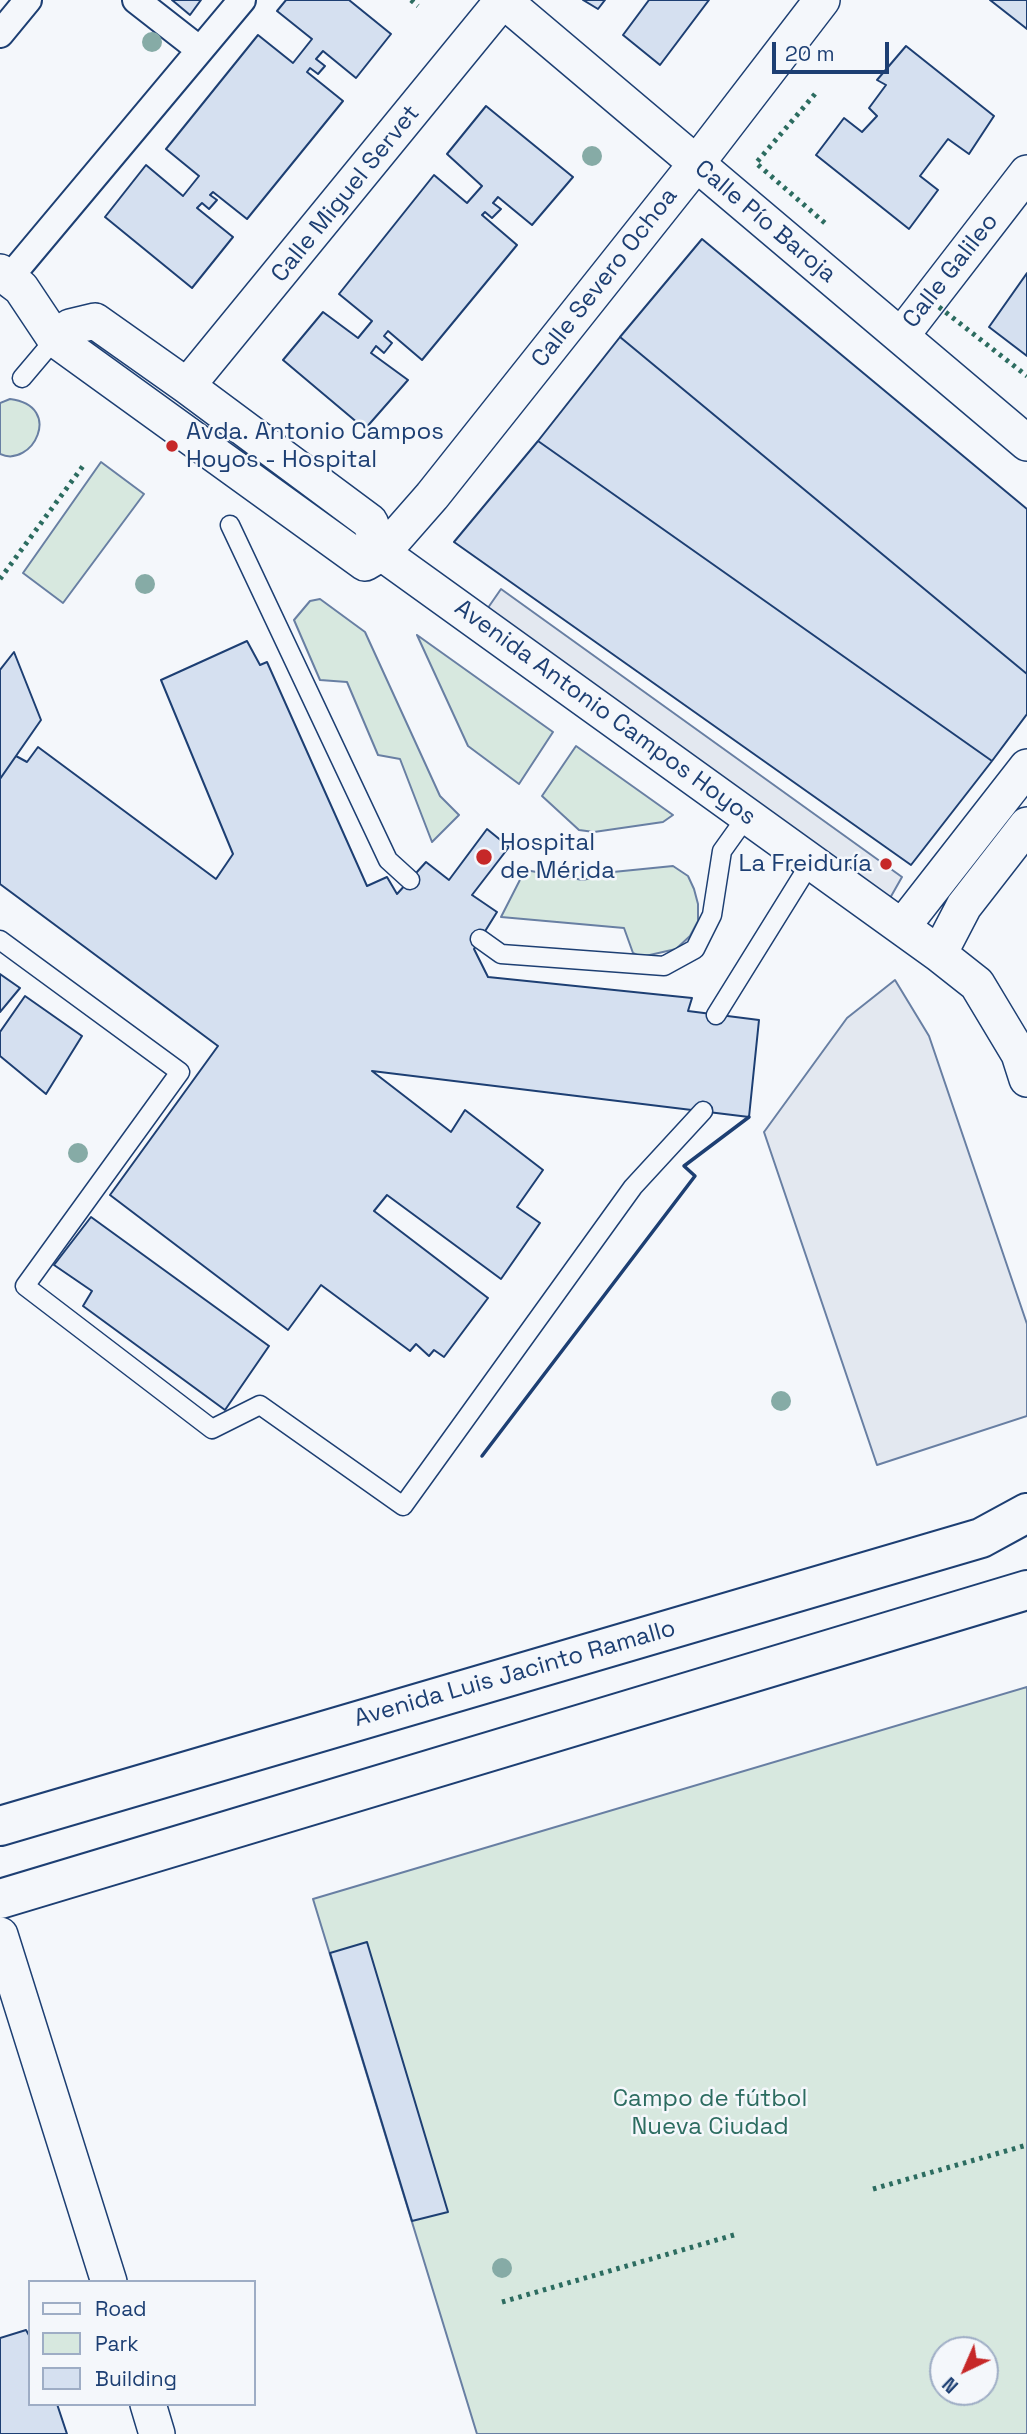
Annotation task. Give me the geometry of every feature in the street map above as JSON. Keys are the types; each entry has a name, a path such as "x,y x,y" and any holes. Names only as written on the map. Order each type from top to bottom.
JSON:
{"main road":[{"name":"Avenida Luis Jacinto Ramallo","path":"0,1826 981,1538 1027,1513"},
{"path":"0,1899 1027,1590"}],"street":[{"path":"0,34 28,0"},
{"path":"136,0 200,50"},
{"path":"55,339 70,327 95,321 370,522 383,553 365,563 55,339 21,288 4,275 242,0"},
{"name":"Calle Pío Baroja","path":"503,0 1027,443"},
{"name":"Calle Miguel Servet","path":"187,386 503,0"},
{"name":"Calle Severo Ochoa","path":"383,553 432,496 696,164 822,0"},
{"name":"Calle Galileo","path":"901,336 1027,173"},
{"name":"Avenida Antonio Campos Hoyos","path":"383,553 902,927 976,984 1019,1054 1027,1079"},
{"path":"902,927 1027,766"},
{"path":"939,954 964,906 1027,825"},
{"path":"0,1935 108,2280"},
{"path":"149,2406 157,2434"}],"lane":[{"path":"22,378 55,339"},
{"path":"230,525 388,860 410,880"},
{"path":"480,939 501,954 664,966 695,950 712,915 722,851 747,816"},
{"path":"716,1015 811,862"},
{"path":"0,940 180,1072 25,1286 212,1429 260,1405 403,1506 633,1186 703,1111"}],"green space":[{"path":"10,399 27,404 36,413 39,423 38,435 32,445 23,453 12,456 0,454 0,403"},
{"path":"101,462 144,494 63,603 23,573"},
{"path":"320,599 365,632 440,796 459,815 432,842 400,759 378,755 347,682 320,680 294,620 310,601"},
{"path":"417,635 553,732 519,784 468,746"},
{"path":"576,746 673,815 663,822 594,832 579,830 542,796"},
{"path":"673,866 688,876 698,904 698,921 690,936 676,949 641,957 633,953 624,928 501,917 525,870 583,880 613,872"},
{"name":"Campo de fútbol Nueva Ciudad","path":"1027,1687 1027,2434 477,2434 313,1899"}],"shaded area":[{"path":"501,589 902,877 885,907 483,615"},
{"path":"895,980 929,1036 1027,1324 1027,1416 877,1465 764,1132 847,1018"}],"building":[{"path":"172,0 201,0 190,15"},
{"path":"286,0 349,0 391,34 356,78 323,51 316,59 325,66 318,74 310,68 307,72 343,101 247,219 213,192 210,195 217,200 209,209 202,203 197,208 233,237 192,288 105,217 146,165 183,196 199,176 166,149 258,35 293,63 312,39 277,11"},
{"path":"583,0 605,0 598,9"},
{"path":"649,0 709,0 660,65 623,35"},
{"path":"990,0 1027,0 1027,29"},
{"path":"906,46 994,116 969,154 948,139 920,176 938,190 909,229 816,155 844,118 862,132 877,116 869,108 886,85 877,80"},
{"path":"486,106 573,177 532,225 498,197 493,203 501,209 492,218 485,212 482,215 517,245 422,360 388,331 384,336 392,343 384,353 376,346 371,353 408,380 365,429 283,360 323,312 358,338 372,321 339,294 434,175 467,203 482,186 447,154"},
{"path":"702,239 1027,509 1027,674 620,337"},
{"path":"1027,273 1027,356 989,327"},
{"path":"620,337 1027,674 1027,714 992,761 538,441"},
{"path":"538,441 992,761 911,865 454,542"},
{"path":"247,641 260,665 267,662 367,886 387,877 397,894 426,862 449,880 487,829 509,847 472,895 497,912 474,949 488,977 692,998 688,1011 759,1020 749,1117 372,1071 451,1132 465,1110 543,1170 517,1207 540,1223 501,1279 387,1195 374,1211 488,1298 444,1357 434,1350 429,1356 416,1344 410,1351 321,1285 288,1330 110,1195 218,1046 0,884 0,779 16,756 27,762 38,747 216,879 233,854 161,680"},
{"path":"14,652 41,720 0,779 0,670"},
{"path":"0,974 20,988 0,1012"},
{"path":"25,996 82,1036 46,1094 0,1056 0,1032"},
{"path":"91,1217 269,1346 225,1410 83,1306 92,1291 54,1265"},
{"path":"367,1942 448,2212 412,2221 330,1953"},
{"path":"26,2330 28,2406 58,2406 67,2434 0,2434 0,2338"}],"hedge":[{"path":"411,0 418,6"},
{"path":"815,94 756,163 826,224"},
{"path":"939,307 1027,376"},
{"path":"0,579 83,466"},
{"path":"873,2189 1027,2145"},
{"path":"502,2302 734,2235"}],"wall":[{"path":"482,1456 695,1176 684,1166 749,1117"}],"place":[{"name":"Avda. Antonio Campos Hoyos - Hospital","path":"172,446"},
{"name":"Hospital de Mérida","path":"484,857"},
{"name":"La Freiduría","path":"886,864"}]}
